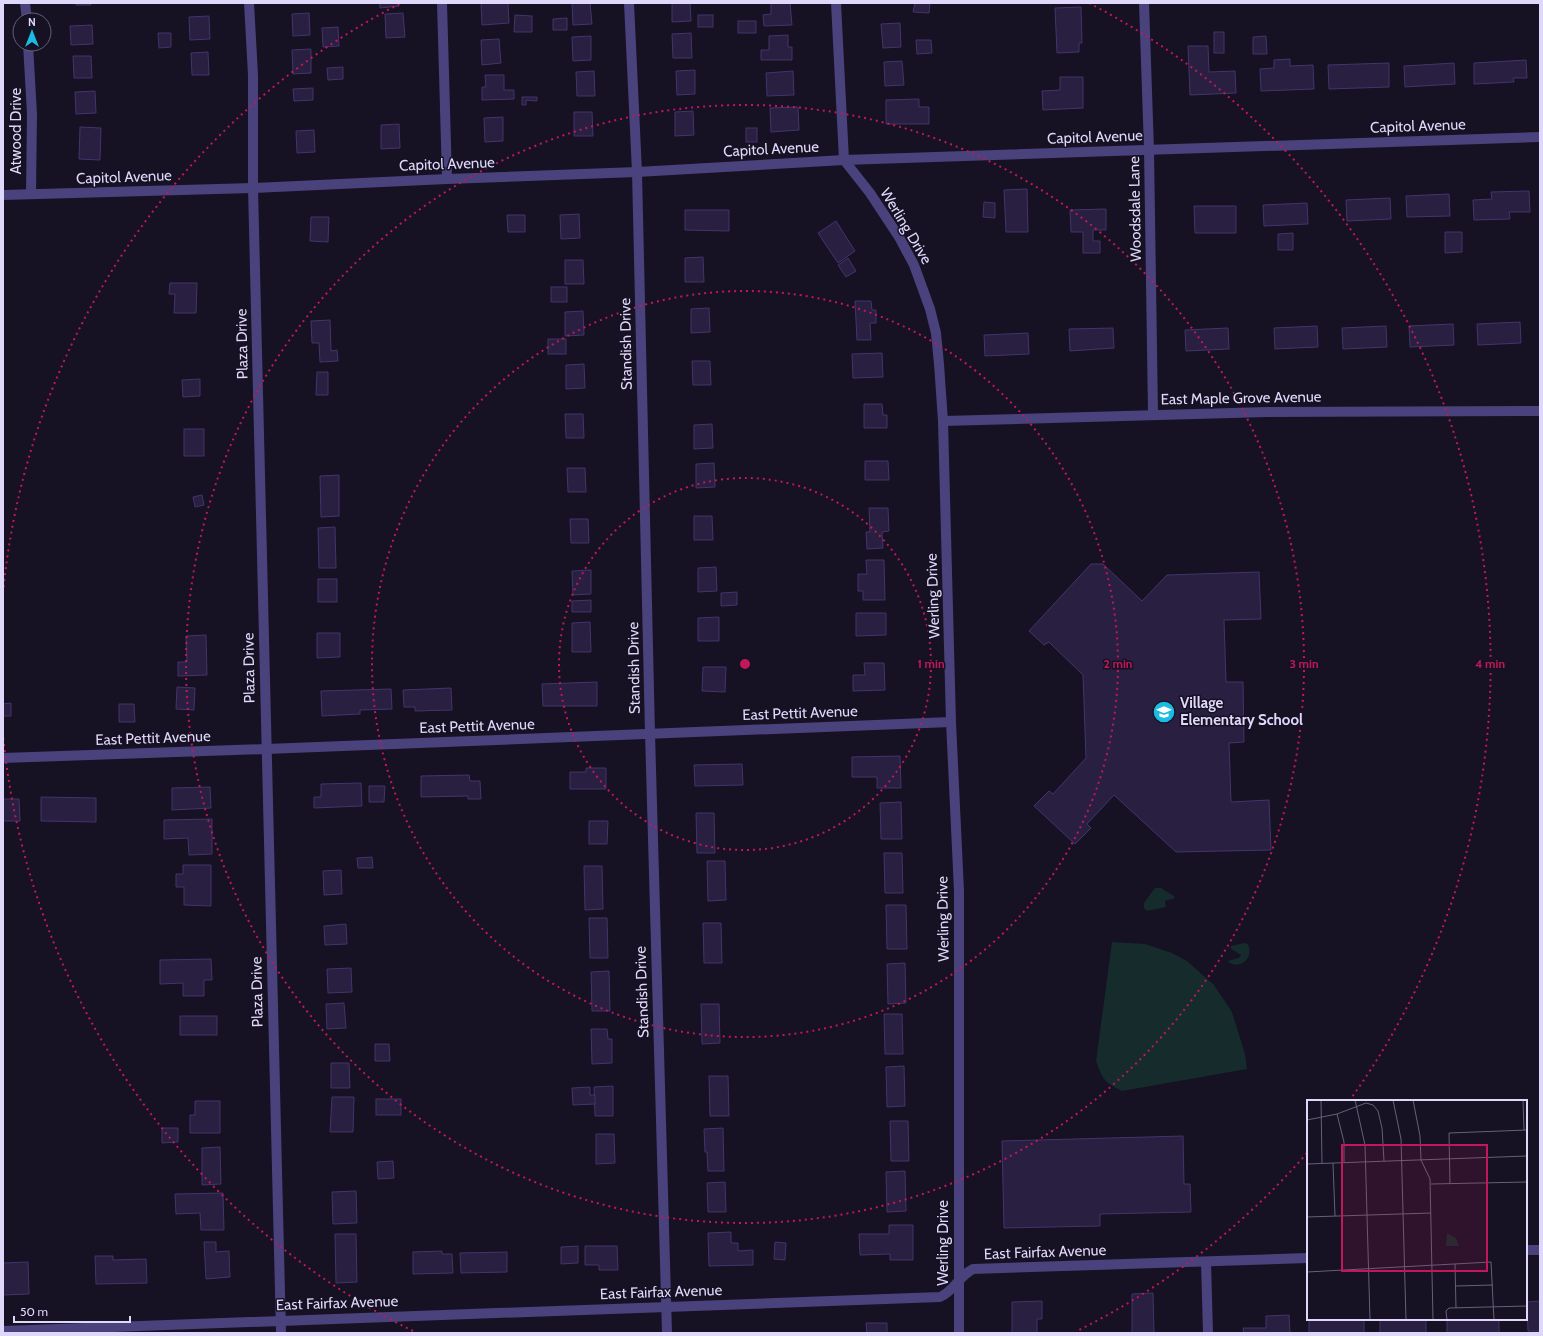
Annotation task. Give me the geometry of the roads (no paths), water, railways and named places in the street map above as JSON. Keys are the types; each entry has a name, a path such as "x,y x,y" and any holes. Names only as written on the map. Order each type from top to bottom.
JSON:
{"street":[{"name":"Plaza Drive","path":"249,3 253,75 253,188 281,1333"},
{"path":"442,3 447,179"},
{"name":"Standish Drive","path":"629,3 637,172 650,733 667,1333"},
{"path":"836,3 844,160"},
{"name":"Woodsdale Lane","path":"1144,3 1149,150 1153,414"},
{"name":"Atwood Drive","path":"28,52 32,114 31,194"},
{"name":"Capitol Avenue","path":"3,195 253,188 637,172 844,160 1540,137"},
{"name":"Werling Drive","path":"844,160 870,193 899,237 914,265 930,309 936,334 940,364 943,421 951,722 959,891 959,1333"},
{"name":"East Maple Grove Avenue","path":"943,421 1266,412 1540,411"},
{"name":"East Pettit Avenue","path":"3,758 951,722"},
{"path":"1527,1250 1540,1250"},
{"name":"East Fairfax Avenue","path":"3,1331 940,1297 952,1290 958,1280 973,1269 1307,1258"},
{"path":"1206,1262 1208,1333"}],"place":[{"name":"Village Elementary School","path":"1164,712"}]}
